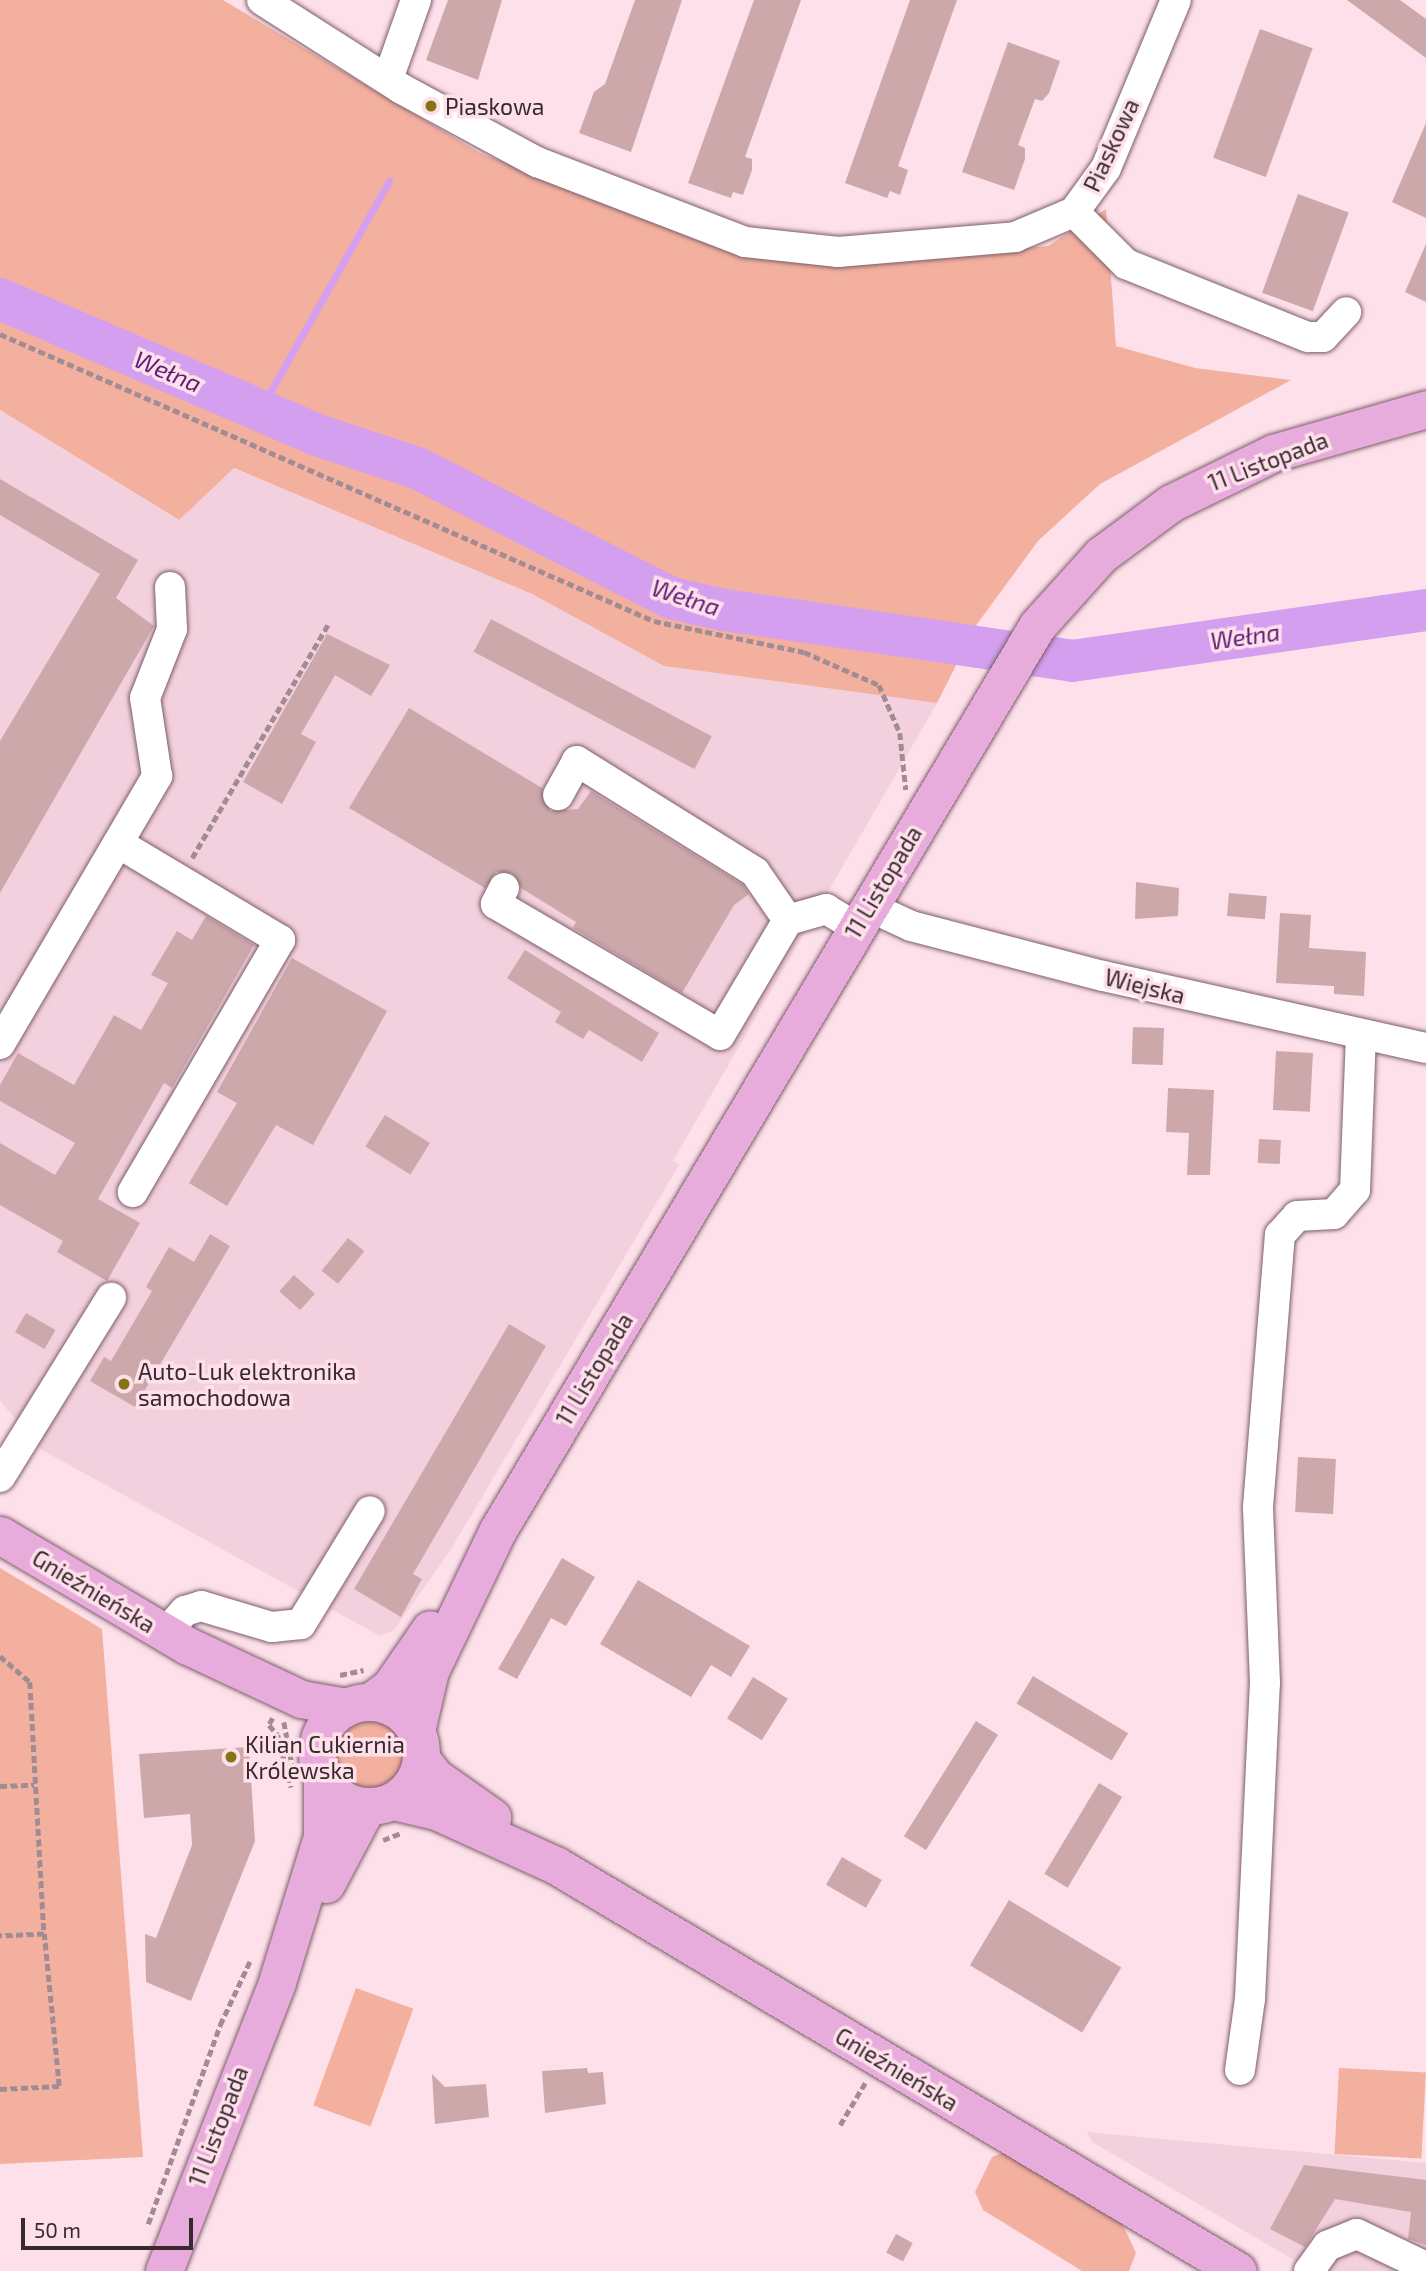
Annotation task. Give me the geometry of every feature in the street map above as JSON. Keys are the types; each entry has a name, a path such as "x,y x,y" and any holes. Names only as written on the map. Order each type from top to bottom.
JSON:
{"main road":[{"name":"11 Listopada","path":"419,1745 430,1671 498,1530 840,908 994,695 1037,626 1101,555 1171,503 1273,453 1426,409"},
{"name":"11 Listopada","path":"354,1688 406,1666 498,1530"},
{"name":"Gnieźnieńska","path":"0,1535 176,1640 281,1715 307,1778"},
{"name":"Gnieźnieńska","path":"176,1640 301,1699 354,1688"},
{"path":"354,1688 397,1710 419,1745 412,1784 389,1813 341,1799 307,1778 325,1725 354,1688"},
{"name":"Gnieźnieńska","path":"419,1745 435,1777 557,1866 1238,2271"},
{"name":"11 Listopada","path":"164,2271 277,1982 322,1837 307,1778"},
{"name":"Gnieźnieńska","path":"389,1813 436,1811 557,1866"},
{"name":"11 Listopada","path":"277,1982 389,1813"}],"street":[{"name":"Piaskowa","path":"262,0 388,79 537,162 673,218 767,248 838,252 1015,237 1074,212 1106,168 1176,0"},
{"path":"388,79 416,0"},
{"path":"1074,212 1126,264 1308,337 1323,337 1346,312"},
{"path":"0,1044 157,776 145,698 172,629 170,587"},
{"path":"558,795 577,761 755,872 788,920"},
{"path":"118,843 280,940 133,1192"},
{"path":"505,888 496,904 720,1035 788,920 840,908"},
{"name":"Wiejska","path":"840,908 962,940 1426,1048"},
{"path":"1240,2070 1250,1999 1265,1683 1258,1507 1280,1235 1297,1216 1334,1214 1355,1190 1361,1035"},
{"path":"0,1477 111,1298"},
{"path":"176,1640 185,1611 201,1606 272,1627 301,1624 370,1511"},
{"path":"1309,2271 1327,2246 1357,2234 1426,2267"}],"path":[{"path":"0,334 654,621 804,652 879,685 900,733 907,803"},
{"path":"180,880 328,624"},
{"path":"0,1656 30,1682 44,1934 59,2086 0,2089"},
{"path":"281,1715 269,1725 307,1778"},
{"path":"281,1715 281,1727 307,1778"},
{"path":"0,1786 34,1785"},
{"path":"373,1843 389,1813"},
{"path":"0,1936 44,1934"},
{"path":"145,2234 220,2025 255,1952"},
{"path":"840,2125 880,2058"}],"shaded area":[{"path":"0,0 223,0 480,153 749,255 827,263 1048,246 1106,209 1116,346 1195,368 1291,380 1100,484 1038,541 977,624 937,703 664,666 532,594 234,468 179,520 0,410"},
{"path":"0,410 178,520 233,468 532,594 664,666 937,703 673,1161 679,1165 450,1551 394,1630 380,1636 42,1450 0,1401"},
{"path":"0,1568 102,1629 143,2157 0,2164"},
{"path":"368,1716 383,1719 395,1728 404,1740 407,1755 404,1770 395,1782 383,1791 368,1794 353,1791 341,1782 332,1770 329,1755 332,1740 341,1728 353,1719"},
{"path":"356,1988 413,2009 371,2126 313,2105"},
{"path":"1339,2068 1426,2073 1421,2158 1334,2154"},
{"path":"1087,2132 1426,2163 1426,2271 1313,2271 1092,2142"},
{"path":"1007,2151 1121,2221 1136,2253 1129,2271 1082,2271 983,2210 975,2192 992,2157"}],"building":[{"path":"448,0 502,0 478,80 426,60"},
{"path":"635,0 682,0 631,152 579,133 594,92 605,84"},
{"path":"754,0 801,0 745,157 752,159 752,170 743,195 733,192 731,198 688,183"},
{"path":"910,0 957,0 898,166 908,170 900,195 890,191 887,198 845,183"},
{"path":"1347,0 1400,0 1426,19 1426,58"},
{"path":"1260,29 1313,48 1266,177 1213,158"},
{"path":"1008,42 1060,61 1049,93 1042,101 1035,99 1018,145 1025,148 1025,159 1014,190 962,172"},
{"path":"1426,123 1426,218 1392,202"},
{"path":"1298,194 1349,212 1313,311 1262,293"},
{"path":"1426,244 1426,302 1405,292"},
{"path":"0,479 138,560 116,598 154,626 0,893 0,741 100,574 0,515"},
{"path":"491,619 712,736 694,769 474,652"},
{"path":"327,634 390,665 371,696 335,675 301,734 316,742 282,804 243,782"},
{"path":"409,708 542,788 550,811 578,809 591,791 743,885 749,894 734,905 682,993 573,928 576,922 521,888 512,873 496,872 485,888 349,808"},
{"path":"1136,882 1179,888 1178,916 1135,919"},
{"path":"1229,893 1267,896 1265,919 1227,916"},
{"path":"1280,913 1311,915 1309,948 1366,952 1364,996 1334,994 1334,986 1276,983"},
{"path":"206,916 254,945 172,1088 164,1083 98,1199 140,1223 107,1281 57,1252 63,1241 0,1205 0,1143 55,1175 75,1143 0,1101 0,1085 18,1053 74,1085 114,1015 141,1030 168,983 151,975 177,931 192,940"},
{"path":"525,950 659,1033 642,1062 589,1030 583,1039 555,1022 561,1012 507,978"},
{"path":"292,958 387,1011 313,1145 276,1125 227,1206 189,1183 237,1103 217,1092"},
{"path":"1133,1027 1164,1028 1163,1065 1132,1064"},
{"path":"1276,1051 1313,1053 1310,1112 1273,1110"},
{"path":"1168,1088 1214,1090 1210,1175 1187,1175 1189,1133 1166,1132"},
{"path":"385,1115 430,1143 410,1174 365,1146"},
{"path":"1259,1139 1281,1140 1280,1164 1258,1163"},
{"path":"210,1234 230,1246 135,1407 90,1381 104,1357 111,1361 152,1291 146,1287 169,1247 194,1262"},
{"path":"348,1238 364,1251 338,1284 322,1271"},
{"path":"294,1275 315,1294 300,1310 279,1291"},
{"path":"26,1313 55,1330 44,1349 15,1332"},
{"path":"509,1324 546,1346 413,1574 422,1579 401,1617 354,1589"},
{"path":"1298,1457 1336,1459 1333,1514 1295,1512"},
{"path":"562,1558 595,1577 566,1626 551,1618 517,1679 498,1669"},
{"path":"638,1580 750,1646 731,1677 711,1665 691,1697 600,1644"},
{"path":"1033,1676 1128,1733 1112,1761 1017,1703"},
{"path":"753,1677 788,1699 762,1740 727,1719"},
{"path":"976,1721 998,1735 926,1850 904,1836"},
{"path":"249,1747 255,1841 191,2001 146,1982 145,1934 156,1938 192,1845 190,1814 144,1818 139,1754"},
{"path":"1099,1783 1122,1797 1068,1888 1044,1874"},
{"path":"842,1857 882,1880 866,1908 826,1885"},
{"path":"1009,1900 1121,1967 1082,2033 970,1965"},
{"path":"587,2068 588,2073 603,2072 606,2104 545,2113 542,2071"},
{"path":"432,2074 445,2087 486,2084 489,2117 435,2124"},
{"path":"1304,2165 1426,2180 1426,2245 1408,2239 1411,2212 1335,2199 1305,2247 1270,2229"},
{"path":"896,2234 913,2243 903,2261 886,2253"}],"waterway":[{"path":"260,410 389,181"},
{"name":"Wełna","path":"0,299 317,435 417,468 671,598 724,610 1072,661 1426,610"}],"place":[{"name":"Piaskowa","path":"431,106"},
{"name":"Auto-Luk elektronika samochodowa","path":"124,1384"},
{"name":"Kilian Cukiernia Królewska","path":"231,1757"}]}
